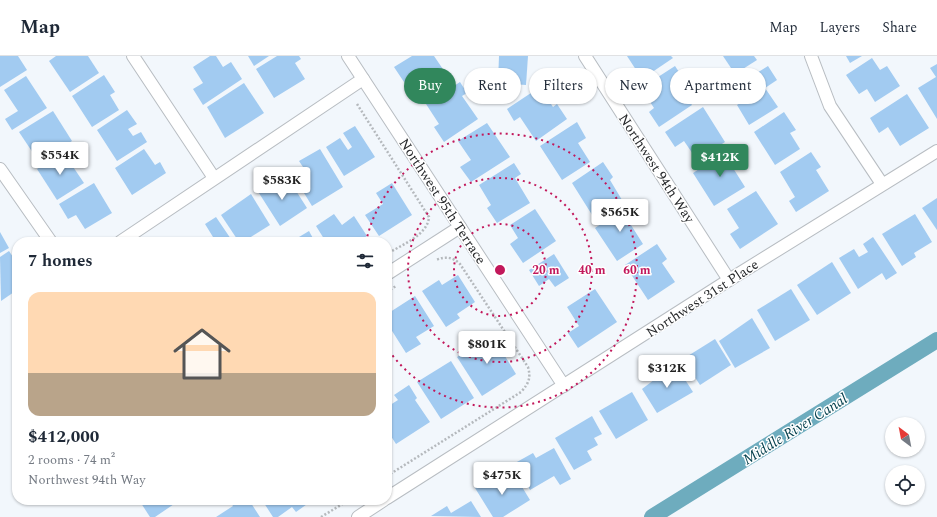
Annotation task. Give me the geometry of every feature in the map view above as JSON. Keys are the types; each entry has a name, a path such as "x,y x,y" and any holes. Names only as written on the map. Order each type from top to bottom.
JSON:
{"street":[{"path":"133,56 214,178"},
{"name":"Northwest 95th Terrace","path":"348,56 564,386"},
{"name":"Northwest 94th Way","path":"585,56 729,280"},
{"path":"811,56 830,106 882,184"},
{"path":"127,237 363,79"},
{"name":"Northwest 31st Place","path":"392,495 729,280 937,151"},
{"path":"0,168 48,237"},
{"path":"392,271 460,228"},
{"path":"358,517 376,505"}],"path":[{"path":"357,104 429,217 423,231 392,251"},
{"path":"392,473 521,392 529,384 530,376 528,367 460,264 455,259 441,258 432,263"},
{"path":"392,289 400,284"},
{"path":"322,517 341,505"}],"building":[{"path":"0,56 18,56 27,70 0,87"},
{"path":"56,56 88,56 99,73 70,92 49,61"},
{"path":"210,56 216,56 223,67 231,62 242,79 203,105 193,89 203,83 193,67"},
{"path":"248,56 269,56 254,66"},
{"path":"277,56 299,56 301,59 295,63 305,79 274,98 256,69"},
{"path":"412,56 434,56 442,68 404,68 404,82 394,67"},
{"path":"499,56 528,56 526,85 521,85 521,68 499,68"},
{"path":"627,56 671,56 673,58 658,68 635,68"},
{"path":"723,56 754,56 757,60 744,68 731,68"},
{"path":"846,56 862,56 850,63"},
{"path":"872,58 880,70 887,66 900,86 875,102 867,89 859,94 846,75"},
{"path":"937,64 937,119 918,88 936,77 930,68"},
{"path":"768,66 777,80 766,87 766,68 765,68"},
{"path":"670,69 670,104 692,105 659,127 649,112 654,108 651,104 662,104 662,74"},
{"path":"104,75 115,92 110,95 119,110 92,127 72,96"},
{"path":"26,76 47,108 12,130 5,119 18,111 4,90"},
{"path":"460,82 464,88 464,95 462,96 464,99 464,104 468,104 478,119 444,142 434,127 439,124 426,104 456,104 456,85"},
{"path":"244,83 264,113 225,138 207,107"},
{"path":"766,89 778,107 749,125 737,105 766,104"},
{"path":"529,94 529,104 551,104 553,107 557,104 567,119 536,141 520,117 514,121 507,109 514,104 521,104 521,100"},
{"path":"907,94 929,128 900,146 888,127 879,133 870,118"},
{"path":"703,107 725,142 697,160 684,141 675,147 665,132"},
{"path":"127,110 137,124 128,129 133,136 141,132 147,142 117,161 97,130"},
{"path":"53,111 72,141 39,162 19,132"},
{"path":"784,112 796,130 790,133 800,149 775,165 754,132"},
{"path":"577,122 586,138 578,143 590,162 562,180 540,146"},
{"path":"487,123 510,157 471,182 460,167 471,160 458,141"},
{"path":"355,126 375,157 344,176 326,147 340,138 348,150 352,147 343,133"},
{"path":"144,149 155,165 160,162 166,173 132,195 115,168"},
{"path":"320,149 343,187 312,206 296,180 307,173 299,161"},
{"path":"729,150 738,165 733,168 745,187 714,206 693,173"},
{"path":"63,152 84,183 57,200 37,169"},
{"path":"811,152 821,167 816,170 829,191 796,212 789,201 795,197 780,172"},
{"path":"603,162 613,177 610,180 622,200 594,218 572,183"},
{"path":"514,163 521,174 515,178 530,203 497,223 487,208 491,205 479,185"},
{"path":"276,178 283,188 291,183 307,208 280,226 257,190"},
{"path":"94,183 112,213 85,229 76,215 68,219 59,204"},
{"path":"392,183 412,215 379,236 365,215 383,204 376,193"},
{"path":"756,191 778,224 740,249 730,234 739,228 727,209"},
{"path":"251,194 270,225 251,237 236,237 221,215"},
{"path":"937,198 937,230 922,208"},
{"path":"629,205 639,220 631,225 643,244 617,261 595,228"},
{"path":"535,209 556,241 523,263 510,244 518,238 510,225"},
{"path":"334,214 342,225 354,216 367,236 323,237 316,226"},
{"path":"915,214 932,242 914,253 916,257 902,266 882,234"},
{"path":"216,217 230,237 213,237 205,224"},
{"path":"309,231 312,237 299,237"},
{"path":"0,232 9,248 0,253"},
{"path":"873,237 897,273 886,280 882,273 858,289 839,258 854,249 859,257 868,252 863,244"},
{"path":"657,244 667,259 662,263 675,282 648,300 625,265"},
{"path":"9,251 12,256 12,293 1,301 0,257"},
{"path":"554,254 569,278 555,287 549,279 539,286 529,270"},
{"path":"832,262 851,293 817,315 797,285"},
{"path":"458,275 475,302 457,314 460,318 446,327 422,291 439,280 442,285"},
{"path":"595,289 617,322 578,348 568,333 579,326 567,307"},
{"path":"791,289 810,320 775,341 757,310"},
{"path":"415,296 434,326 416,337 421,344 406,353 392,331 392,311"},
{"path":"752,318 770,348 735,368 719,341"},
{"path":"492,335 516,374 482,396 457,357"},
{"path":"715,339 731,365 700,385 683,359"},
{"path":"451,361 474,398 441,419 417,382"},
{"path":"675,364 693,392 657,413 642,389"},
{"path":"409,385 417,398 415,400 430,422 396,444 392,438 392,404 398,400 394,395"},
{"path":"632,392 648,420 616,439 599,411"},
{"path":"592,416 602,434 594,438 598,445 587,451 592,460 574,470 555,438"},
{"path":"554,448 571,479 560,485 554,476 530,490 515,463 533,453 536,458"},
{"path":"494,476 500,486 516,477 530,500 503,517 493,517 475,488"},
{"path":"471,501 481,517 431,516 447,506 451,513"},
{"path":"142,505 173,505 155,517 150,517"},
{"path":"252,505 260,517 216,517 233,506"},
{"path":"265,505 306,505 296,512 292,507 278,517 273,517"}],"waterway":[{"name":"Middle River Canal","path":"652,517 937,340"}]}
